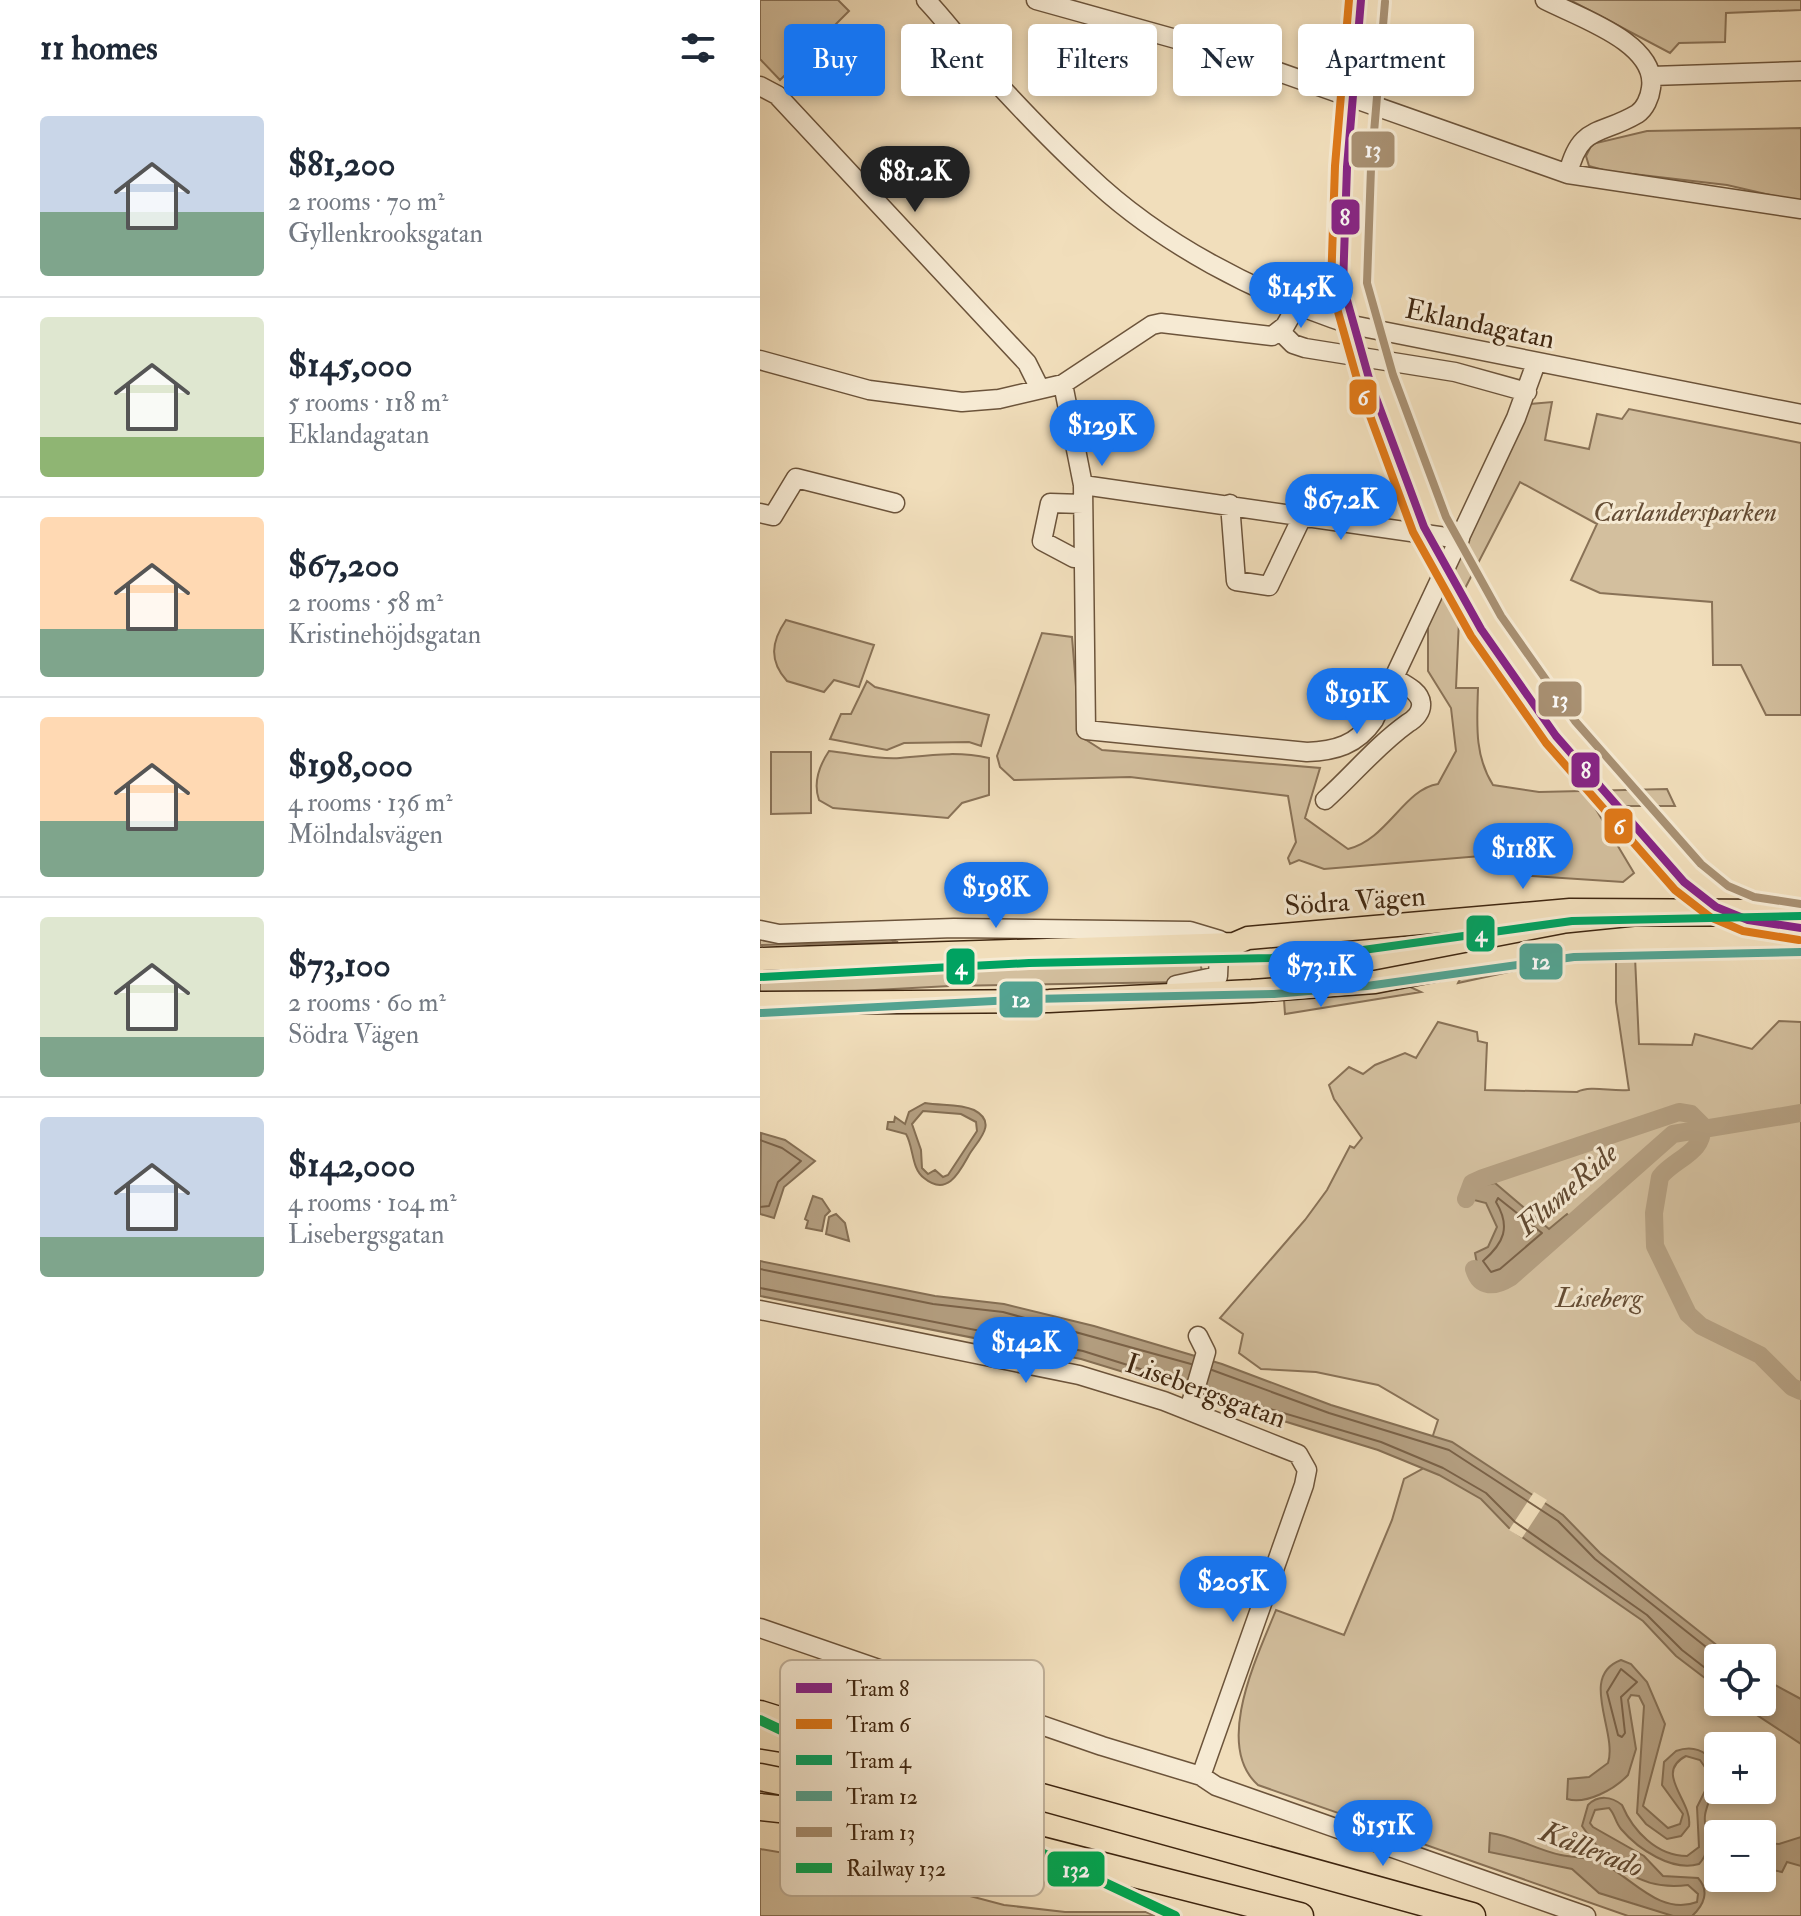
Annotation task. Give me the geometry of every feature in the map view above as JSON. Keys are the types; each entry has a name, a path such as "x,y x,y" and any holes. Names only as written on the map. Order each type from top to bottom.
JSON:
{"highway":[{"path":"760,1714 780,1720"},
{"path":"760,1735 780,1738"},
{"path":"760,1777 780,1781"},
{"path":"1044,1798 1472,1916"},
{"path":"760,1807 780,1809"},
{"path":"1044,1851 1300,1916"}],"main road":[{"name":"Södra Vägen","path":"760,959 941,955 1241,941 1570,910 1801,911"},
{"path":"760,1003 1109,1000 1264,991 1375,982 1567,945 1636,938 1801,938"}],"street":[{"name":"Eklandagatan","path":"926,0 984,68 1110,195 1194,253 1297,305 1352,325 1801,414"},
{"path":"1036,0 1219,51 1568,174 1801,209"},
{"path":"1545,0 1637,49 1652,76 1651,92 1641,110 1588,134 1572,157 1568,174"},
{"path":"1652,76 1801,71"},
{"path":"760,86 777,95 1027,363 1040,389"},
{"path":"760,360 869,390 925,399 974,401 1063,384 1145,329 1161,323 1254,336 1280,331 1297,305"},
{"name":"Eklandagatan","path":"1280,331 1293,344 1305,348 1455,372 1527,392"},
{"path":"1063,384 1083,494 1086,730 1307,752 1337,751 1367,731 1460,539 1527,392 1536,363"},
{"path":"760,513 773,516 796,478 895,503"},
{"path":"1083,558 1074,558 1042,541 1050,503 1083,494 1230,504 1460,539"},
{"path":"1230,504 1236,581 1269,586 1303,515"},
{"path":"1325,800 1370,752 1415,718 1420,710 1421,701 1416,693 1394,678"},
{"path":"760,930 779,934 911,929 1190,931 1241,941"},
{"path":"911,929 914,945 941,955"},
{"path":"1109,1000 1131,986 1179,985 1211,979 1220,971 1219,953 1241,941"},
{"name":"Lisebergsgatan","path":"760,1310 1079,1375 1189,1410 1286,1448 1305,1463 1307,1473 1201,1776"},
{"path":"1189,1410 1202,1344"},
{"path":"760,1628 853,1660"},
{"path":"1044,1726 1201,1776 1216,1786 1586,1916"}],"green space":[{"path":"760,0 838,0 849,11 836,24 784,24 784,76 780,80 760,59"},
{"path":"1570,0 1801,0 1801,10 1726,13 1725,42 1679,43 1670,53"},
{"path":"1801,128 1801,202 1727,185 1607,171 1589,166 1586,156 1592,144 1647,131"},
{"name":"Carlandersparken","path":"1552,402 1545,440 1589,449 1597,414 1622,419 1629,409 1801,443 1801,715 1766,715 1741,665 1713,665 1712,602 1600,593 1571,580 1597,524 1520,482 1460,598 1456,688 1478,688 1480,750 1493,785 1539,792 1667,789 1675,806 1594,806 1634,873 1623,882 1518,875 1481,856 1324,869 1299,860 1290,864 1288,858 1296,842 1288,796 1130,777 1014,780 1000,767 997,756 1042,633 1072,637 1080,736 1102,750 1320,768 1305,818 1348,849 1362,844 1415,795 1438,784 1456,751 1451,708 1428,671 1428,622 1530,404"},
{"path":"786,620 874,645 859,687 834,680 824,692 787,681 777,666 774,651 777,636"},
{"path":"867,681 875,687 989,715 981,746 969,742 904,743 887,750 830,739 841,714 851,714"},
{"path":"829,751 883,758 955,754 989,758 989,795 962,803 948,818 833,808 819,800 817,787 820,769"},
{"path":"771,752 811,752 811,813 771,814"},
{"path":"760,939 889,939 898,942 760,945"},
{"path":"1612,950 1458,983 1463,973 1473,968"},
{"path":"1198,954 1202,971 1182,982 950,986 760,996 760,969"},
{"name":"Liseberg","path":"1635,957 1639,1044 1692,1045 1695,1034 1752,1049 1779,1021 1801,1022 1801,1916 1628,1916 1406,1838 1410,1829 1394,1822 1384,1829 1258,1785 1245,1768 1239,1747 1243,1699 1276,1610 1344,1635 1392,1520 1404,1479 1422,1469 1438,1420 1378,1385 1316,1372 1261,1369 1239,1353 1243,1334 1220,1318 1305,1220 1327,1190 1350,1146 1354,1148 1362,1138 1334,1099 1329,1085 1349,1067 1363,1074 1375,1065 1405,1053 1416,1058 1438,1022 1477,1032 1478,1041 1487,1043 1485,1090 1629,1090 1616,1002 1616,959"},
{"path":"1406,985 1421,992 1285,1014 1284,1000"},
{"path":"760,1849 780,1852 780,1896 970,1896 1004,1905 1065,1912 1146,1912 1155,1916 760,1916"}],"water":[{"path":"925,1103 956,1106 974,1110 985,1121 981,1138 956,1175 946,1184 939,1185 924,1178 917,1169 906,1134 887,1129 888,1122 894,1122 895,1117 905,1124 909,1112","holes":["923,1111 961,1114 976,1122 977,1131 948,1175 943,1177 935,1170 928,1174 922,1168 921,1150 912,1124"]},
{"path":"761,1133 785,1140 815,1161 784,1187 774,1218 760,1214"},
{"path":"1495,1183 1549,1229 1567,1214 1571,1218 1503,1277 1490,1281 1479,1274 1475,1253 1488,1247 1497,1227 1486,1203 1470,1199 1469,1193 1474,1187"},
{"path":"813,1196 822,1199 830,1211 825,1216 822,1231 806,1228 808,1221 805,1219"},
{"path":"836,1214 845,1223 849,1241 826,1234 829,1217"},
{"path":"760,1261 935,1296 1004,1304 1094,1326 1222,1364 1331,1405 1452,1442 1563,1515 1600,1553 1715,1644 1704,1644 1704,1677 1676,1656 1643,1621 1509,1528 1481,1499 1439,1475 1378,1450 1081,1359 760,1296"},
{"name":"Kållerado","path":"1621,1660 1631,1664 1647,1682 1665,1724 1643,1806 1668,1828 1680,1824 1683,1814 1662,1785 1664,1762 1676,1751 1688,1749 1704,1753 1704,1766 1700,1760 1686,1756 1673,1771 1689,1817 1689,1826 1681,1836 1667,1839 1646,1824 1637,1813 1644,1706 1639,1696 1631,1695 1628,1700 1636,1749 1628,1775 1600,1794 1583,1800 1567,1799 1568,1779 1589,1777 1608,1763 1610,1750 1601,1691 1602,1678 1609,1668"},
{"path":"1776,1686 1801,1699 1801,1744 1758,1716 1776,1716"},
{"name":"Kållerado","path":"1704,1793 1704,1804 1708,1804 1704,1820 1704,1856 1699,1864 1689,1866 1667,1862 1646,1851 1628,1837 1609,1808 1595,1810 1590,1823 1644,1856 1663,1876 1698,1878 1705,1893 1700,1907 1692,1916 1673,1916 1599,1893 1572,1869 1489,1852 1490,1833 1552,1853 1588,1859 1615,1870 1659,1900 1684,1905 1697,1902 1698,1894 1688,1885 1655,1884 1626,1872 1602,1852 1582,1826 1588,1805 1600,1798 1609,1798 1622,1805 1639,1833 1656,1847 1687,1856 1699,1847 1697,1807"},
{"path":"1801,1837 1801,1866 1787,1862 1782,1872 1776,1871 1776,1844"}],"pier":[{"path":"1534,1492 1547,1500 1522,1538 1509,1530"}],"waterway":[{"name":"FlumeRide","path":"1466,1199 1472,1183 1483,1178 1679,1112 1691,1114 1702,1125 1702,1134 1694,1149 1660,1177 1654,1213 1655,1246 1688,1314 1701,1326 1760,1355 1792,1387 1801,1391"},
{"name":"FlumeRide","path":"1474,1269 1484,1283 1499,1283 1511,1277 1673,1134 1801,1113"}],"tram line":[{"name":"6","path":"1349,0 1335,166 1331,287 1359,386 1413,532 1471,636 1546,743 1675,890 1710,917 1743,931 1799,940"},
{"name":"8","path":"1361,0 1347,167 1343,286 1370,382 1424,527 1481,629 1556,736 1684,882 1716,907 1748,920 1801,928"},
{"name":"13","path":"1385,2 1371,168 1367,283 1393,375 1446,517 1501,616 1575,721 1701,864 1728,886 1754,897 1801,904"},
{"name":"4","path":"760,977 1029,963 1271,958 1363,950 1572,921 1801,916"},
{"name":"12","path":"761,1013 1031,999 1274,994 1367,986 1574,957 1801,952"}],"rail line":[{"name":"132","path":"760,1720 780,1729"},
{"name":"132","path":"1044,1854 1175,1916"}]}
